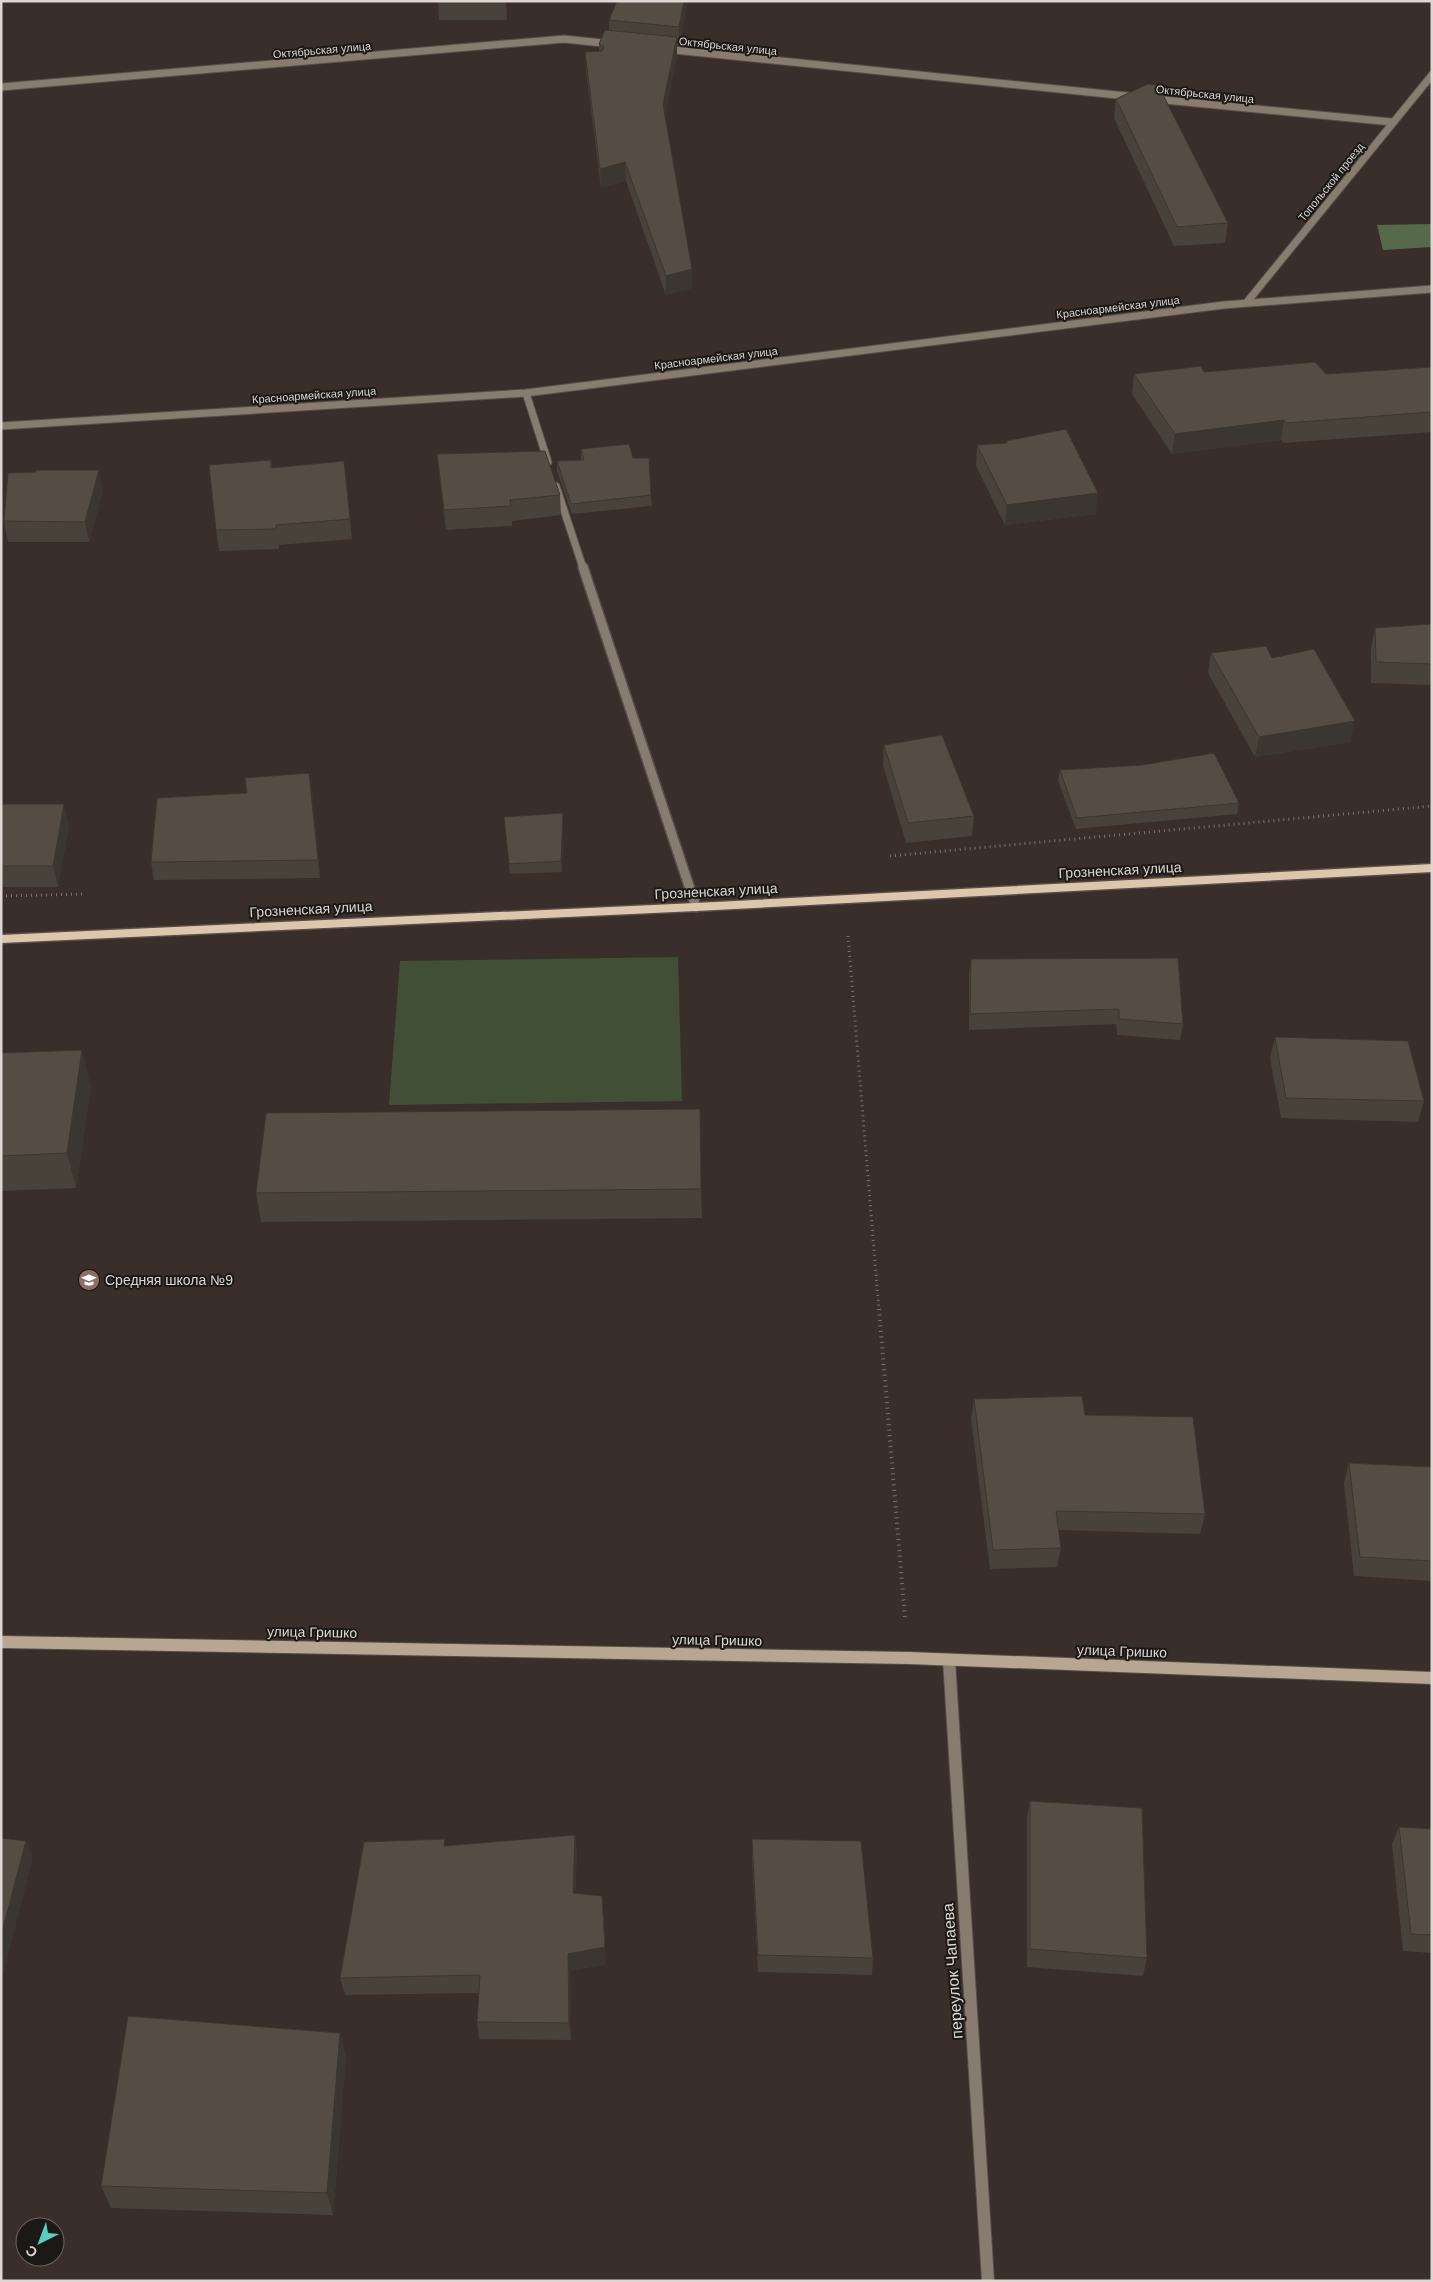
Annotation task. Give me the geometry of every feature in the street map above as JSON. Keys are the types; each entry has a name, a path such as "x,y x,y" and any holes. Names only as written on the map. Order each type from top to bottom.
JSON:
{"main road":[{"name":"Грозненская улица","path":"1,939 696,907 1432,868"}],"street":[{"name":"Октябрьская улица","path":"1,88 564,39 623,45"},
{"name":"Октябрьская улица","path":"652,48 1392,122"},
{"name":"Топольской проезд","path":"1247,302 1432,75"},
{"name":"Красноармейская улица","path":"1,426 526,393 1247,302 1432,289"},
{"path":"526,393 551,469"},
{"path":"554,479 696,907"},
{"name":"улица Гришко","path":"1,1642 909,1658 1432,1678"},
{"name":"переулок Чапаева","path":"949,1660 988,2281"}],"path":[{"path":"848,929 909,1658"}],"green space":[{"path":"1432,224 1432,247 1383,250 1377,225"},
{"path":"678,957 682,1101 389,1105 400,961"}],"building":[{"path":"438,1 506,1 506,3 438,3"},
{"path":"617,1 684,1 679,27 609,20"},
{"path":"605,30 677,37 663,104 692,269 666,276 625,162 600,169 585,52 602,51 604,46 599,44"},
{"path":"1148,84 1158,85 1228,223 1177,227 1116,99"},
{"path":"1315,362 1326,374 1432,367 1432,412 1286,423 1284,420 1175,434 1134,374 1201,366 1204,372"},
{"path":"1066,429 1098,493 1007,505 977,445 1007,443 1006,441"},
{"path":"629,444 633,458 649,458 651,495 571,504 557,461 584,460 581,449"},
{"path":"545,451 560,495 510,500 511,506 444,510 437,454"},
{"path":"271,460 271,468 344,461 350,519 276,525 276,529 216,530 209,465"},
{"path":"36,470 99,470 85,522 4,521 8,473 36,472"},
{"path":"1432,624 1432,664 1376,662 1375,628"},
{"path":"1266,646 1272,658 1314,649 1355,721 1259,737 1211,653"},
{"path":"942,735 974,816 908,823 884,745"},
{"path":"1214,753 1239,803 1077,818 1060,770 1142,765"},
{"path":"309,773 318,860 151,862 157,798 247,793 245,778"},
{"path":"1,804 64,804 53,866 1,866"},
{"path":"563,813 561,861 509,864 504,817"},
{"path":"1178,958 1183,1024 1119,1019 1119,1009 970,1014 971,959"},
{"path":"1275,1037 1408,1041 1424,1101 1286,1098"},
{"path":"82,1050 67,1153 1,1156 1,1053"},
{"path":"700,1109 701,1189 256,1193 266,1113"},
{"path":"1082,1396 1085,1415 1193,1417 1205,1514 1056,1511 1061,1548 993,1550 974,1399"},
{"path":"1349,1463 1432,1467 1432,1561 1360,1557"},
{"path":"1030,1801 1142,1808 1147,1958 1030,1949"},
{"path":"1399,1827 1432,1829 1432,1935 1411,1934"},
{"path":"575,1835 573,1893 602,1896 605,1947 568,1954 569,2023 477,2022 480,1975 340,1978 364,1842 445,1839 444,1846"},
{"path":"1,1838 26,1841 1,1936"},
{"path":"752,1839 861,1841 873,1958 758,1955"},
{"path":"128,2016 340,2033 327,2193 101,2186"}],"place":[{"name":"Средняя школа №9","path":"89,1280"}]}
